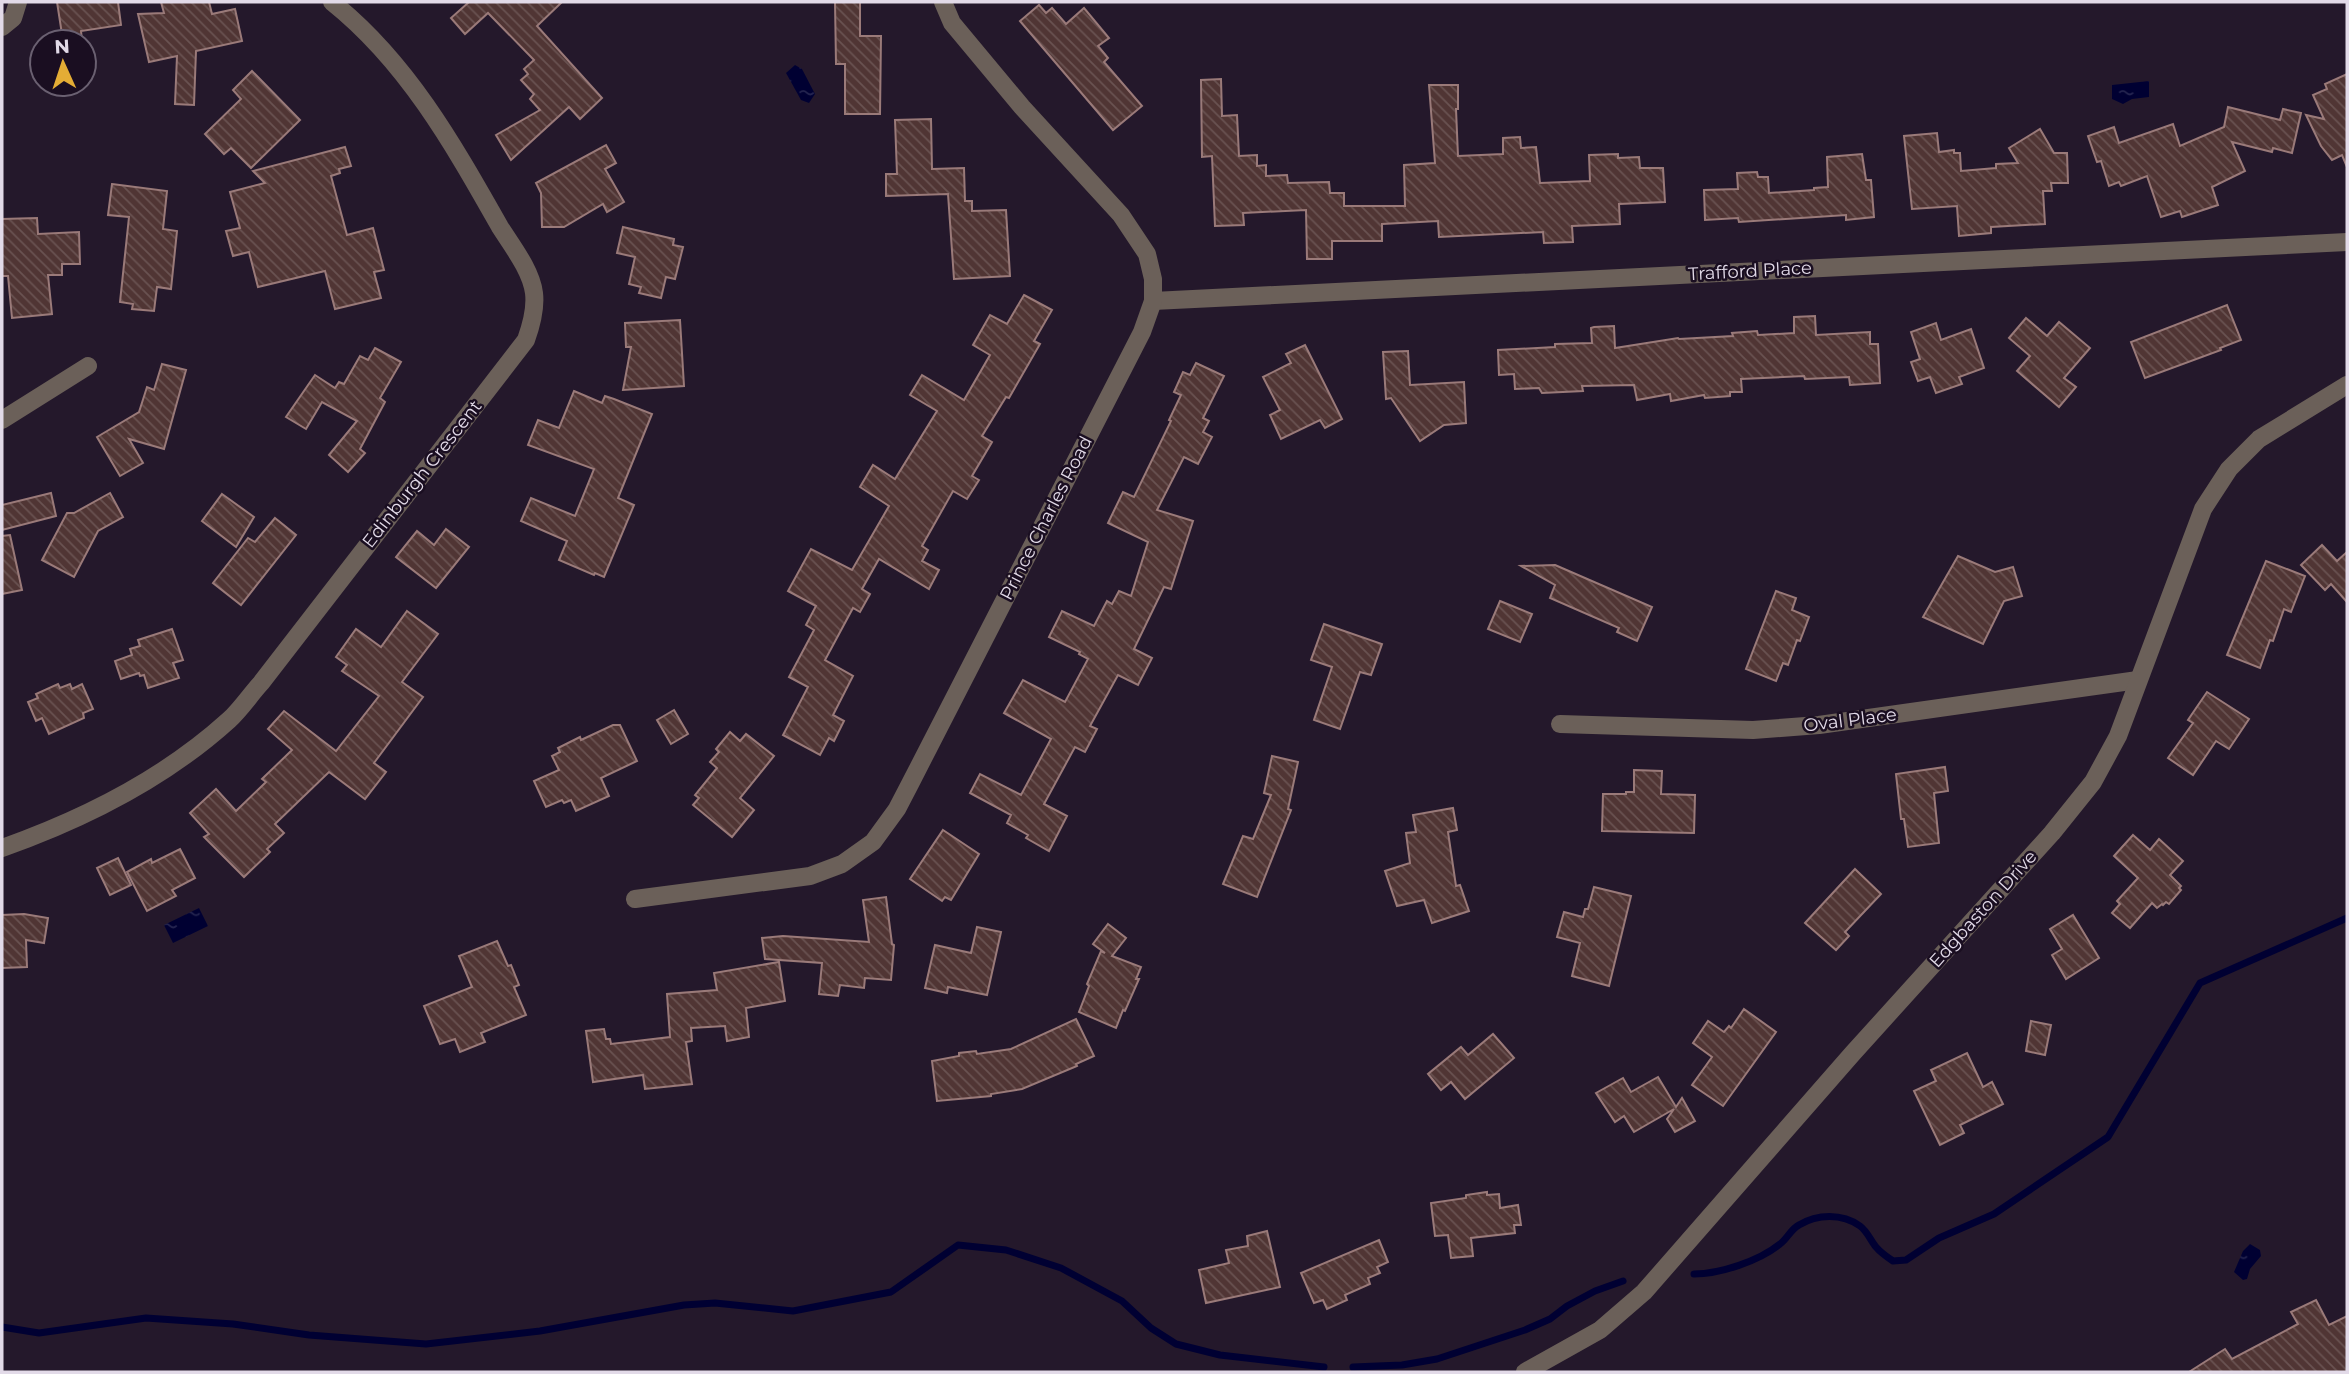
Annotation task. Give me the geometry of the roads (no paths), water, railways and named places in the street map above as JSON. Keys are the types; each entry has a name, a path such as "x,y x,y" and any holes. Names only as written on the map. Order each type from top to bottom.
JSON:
{"street":[{"path":"2,27 13,18 18,2"},
{"name":"Edinburgh Crescent","path":"2,848 39,835 128,794 231,719 526,340 533,319 534,293 526,271 446,131 414,85 383,50 332,2"},
{"name":"Prince Charles Road","path":"635,899 810,876 842,863 873,842 906,792 1142,332 1153,301 1153,279 1147,254 1121,215 1022,107 952,23 943,2"},
{"name":"Trafford Place","path":"1153,301 2347,242"},
{"path":"2,419 88,366"},
{"name":"Edgbaston Drive","path":"1525,1372 1600,1330 1644,1292 1853,1053 2052,833 2093,782 2118,736 2203,509 2229,469 2259,439 2347,386"},
{"name":"Oval Place","path":"1560,724 1753,730 1819,725 2138,680"}],"water":[{"path":"795,65 802,69 815,94 809,103 801,100 786,73"},
{"path":"2149,81 2149,97 2132,99 2123,104 2112,99 2112,85"},
{"path":"199,908 208,926 173,943 164,925"},
{"path":"2250,1244 2260,1250 2261,1256 2250,1269 2247,1279 2243,1280 2234,1272 2243,1251"}],"waterway":[{"path":"1694,1274 1715,1272 1750,1261 1780,1244 1799,1225 1821,1217 1838,1217 1860,1226 1878,1249 1893,1261 1906,1260 1939,1238 1994,1214 2108,1137 2200,983 2347,918"},
{"path":"2,1327 39,1333 146,1318 426,1344 540,1331 684,1305 715,1303 793,1311 891,1292 958,1245 1006,1250 1061,1268 1122,1301 1151,1328 1176,1344 1220,1355 1324,1367"},
{"path":"1353,1367 1402,1365 1437,1359 1525,1330 1550,1319 1595,1291 1623,1281"}]}
